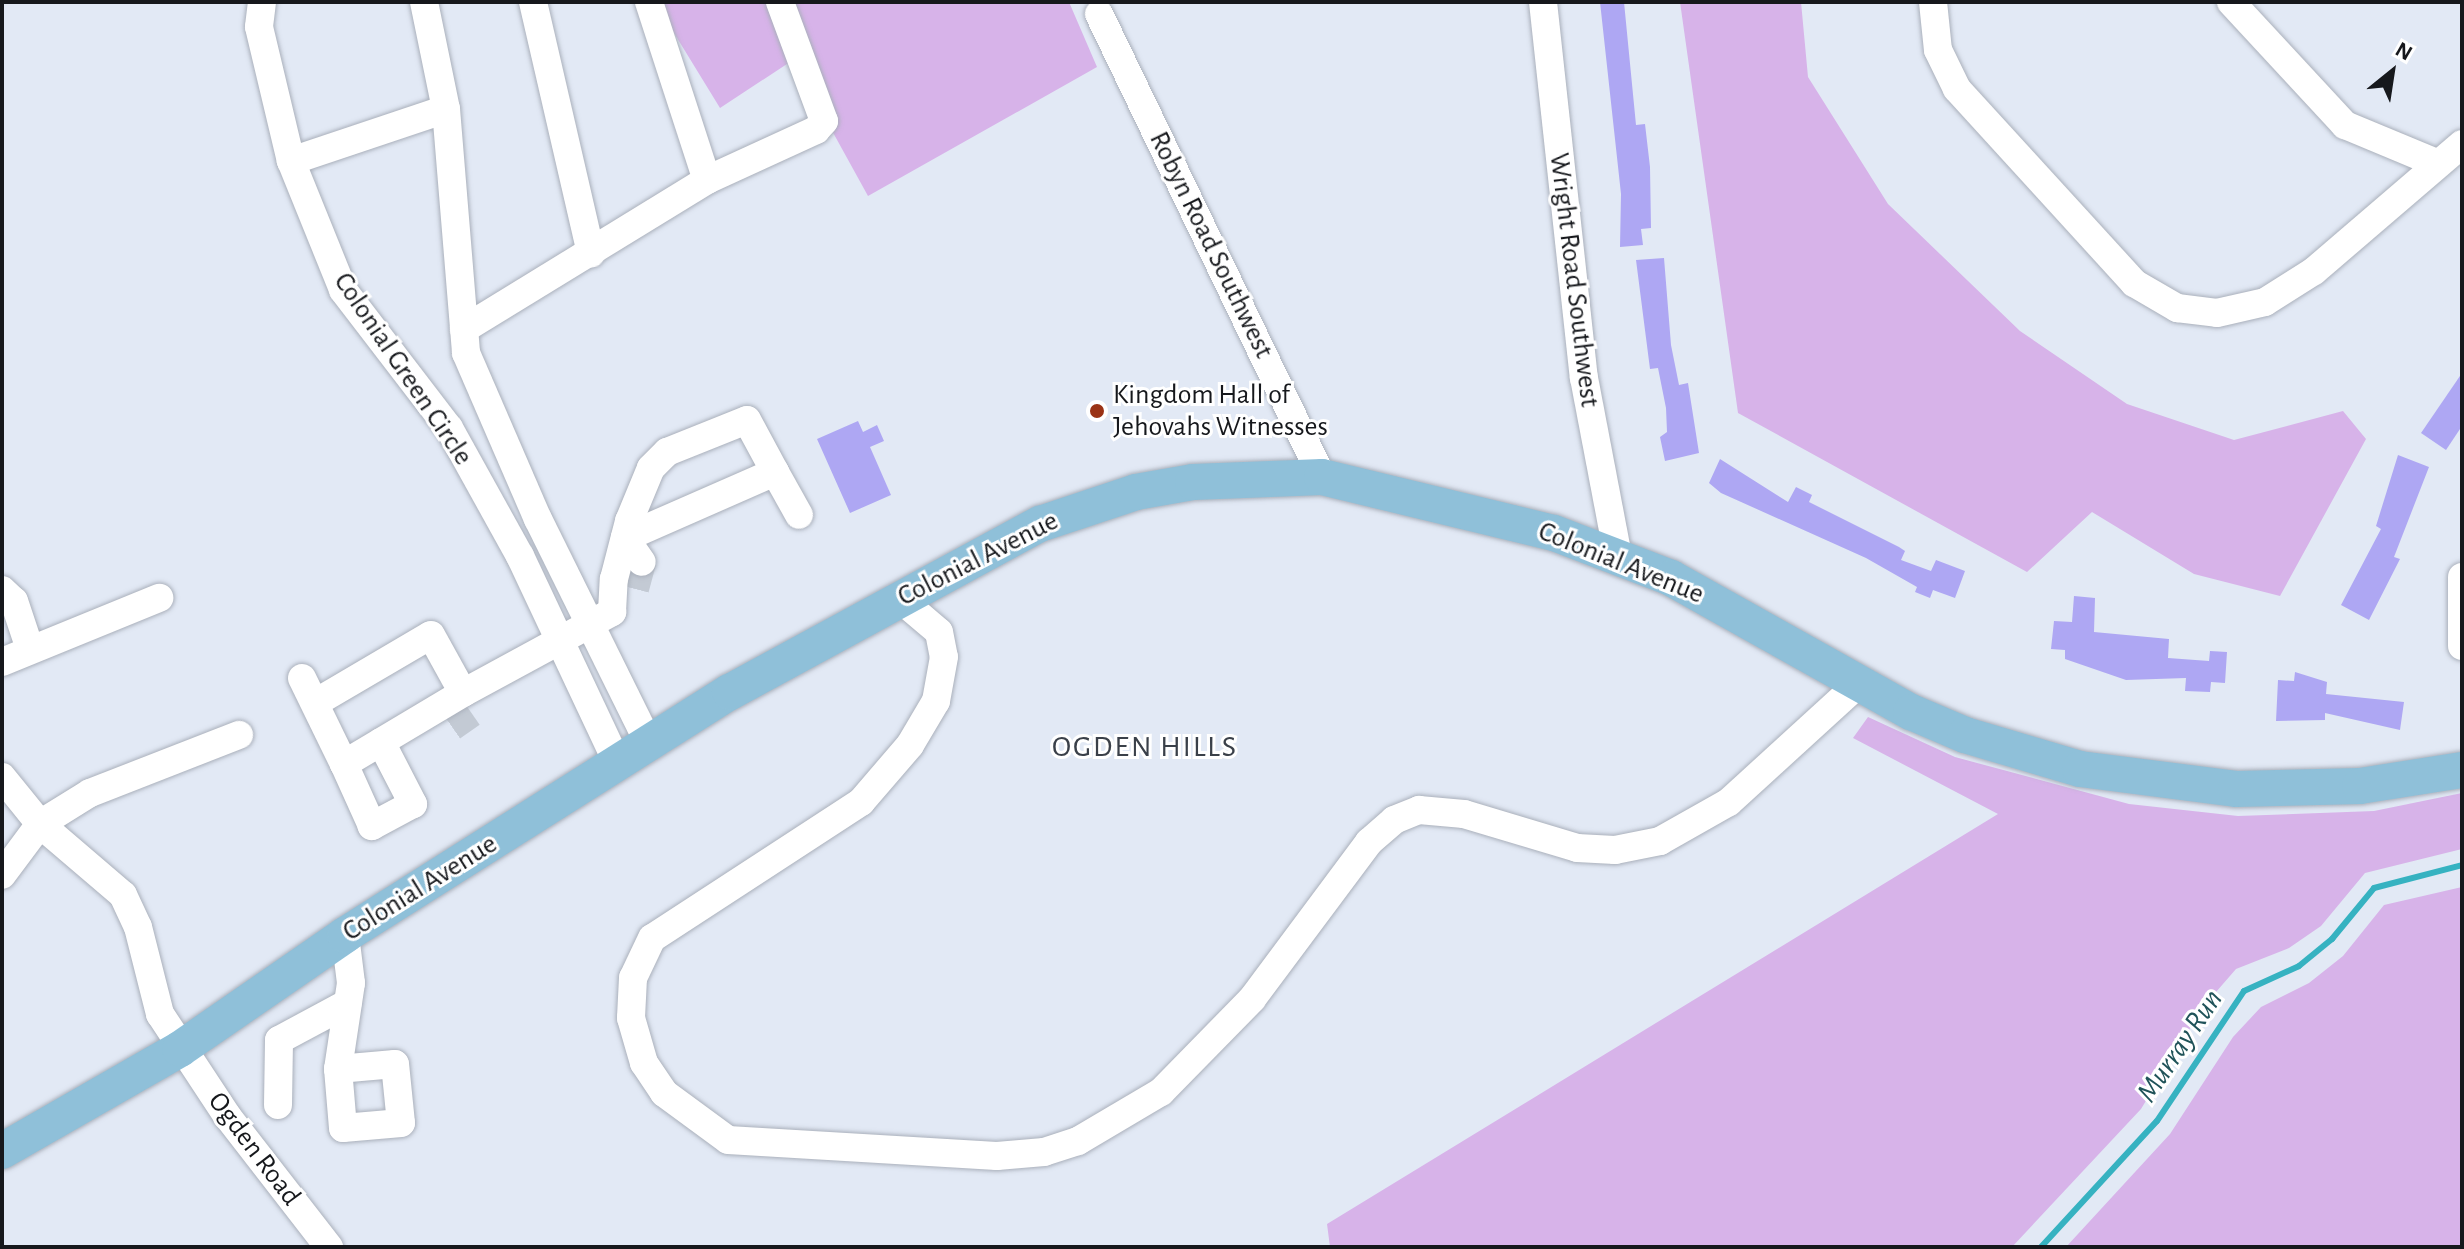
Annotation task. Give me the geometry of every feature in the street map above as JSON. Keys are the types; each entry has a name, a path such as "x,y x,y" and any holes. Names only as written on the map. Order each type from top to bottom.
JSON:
{"main road":[{"name":"Colonial Avenue","path":"2,1151 180,1049 345,935 617,762 899,598 1040,524 1136,492 1193,482 1322,477 1452,504 1618,556 1718,603 1857,685 1965,735 2108,775 2236,789 2360,786 2462,770"}],"street":[{"name":"Colonial Green Circle","path":"262,2 259,27 291,161 343,290 449,428 559,640 617,762"},
{"name":"Colonial Green Circle","path":"424,2 446,109 464,329 475,380 602,619 649,744"},
{"path":"533,2 591,253"},
{"path":"649,2 707,180"},
{"path":"464,329 707,180 824,121 780,2"},
{"name":"Wright Road Southwest","path":"1543,2 1584,378 1618,556"},
{"path":"1933,2 1938,50 1957,89 2134,283 2177,308 2217,313 2265,302 2314,271 2434,162 2462,144"},
{"path":"2231,2 2345,125 2434,162"},
{"name":"Robyn Road Southwest","path":"1099,14 1322,477"},
{"path":"291,161 446,109"},
{"path":"602,619 640,489 667,452 747,420 799,515"},
{"path":"625,538 775,472"},
{"path":"344,764 381,742 458,707 559,640 624,607 639,575 625,538"},
{"path":"2462,577 2462,646"},
{"path":"2,590 14,601 30,649"},
{"path":"2,662 159,598"},
{"path":"899,598 939,632 944,657 936,701 910,745 861,802 652,938 633,978 631,1018 644,1063 664,1093 728,1140 997,1156 1044,1152 1078,1141 1161,1092 1252,999 1369,842 1394,820 1419,810 1464,814 1577,848 1615,850 1660,841 1729,802 1857,685"},
{"path":"315,703 431,635 458,707"},
{"path":"302,678 372,826 413,804 381,742"},
{"path":"2,875 40,824 90,793 239,735"},
{"name":"Ogden Road","path":"2,777 40,824 130,907 156,1004 180,1049 329,1247"},
{"path":"338,1069 395,1064 401,1123 343,1128 338,1069 348,1003 345,935"},
{"path":"278,1105 279,1040 348,1003"}],"shaded area":[{"path":"655,2 1069,2 1097,67 868,196 793,60 720,108"},
{"path":"1680,2 1801,2 1808,77 1888,204 2020,331 2127,404 2234,440 2343,411 2366,439 2280,596 2194,574 2092,512 2027,572 1738,413"},
{"path":"1868,717 1955,757 2129,804 2238,816 2374,811 2462,793 2462,849 2365,873 2321,926 2289,948 2236,969 2203,1007 2141,1109 2012,1247 1330,1247 1327,1224 1998,814 1853,738"},
{"path":"2462,887 2462,1247 2066,1247 2170,1134 2233,1037 2261,1007 2309,983 2343,956 2384,905"}],"building":[{"path":"1600,2 1624,2 1636,125 1645,124 1650,167 1651,228 1641,229 1643,245 1620,247 1621,194"},
{"path":"1664,258 1671,345 1679,385 1688,383 1699,453 1665,461 1660,437 1667,432 1666,408 1658,368 1650,369 1636,260"},
{"path":"2462,373 2462,426 2446,450 2421,433"},
{"path":"858,421 863,432 877,425 884,441 870,447 891,495 850,513 817,439"},
{"path":"2398,455 2429,467 2394,557 2400,559 2369,620 2341,605 2381,529 2376,526"},
{"path":"1720,459 1788,502 1796,487 1812,495 1809,502 1905,551 1901,560 1931,571 1936,560 1965,571 1955,598 1933,590 1930,598 1915,592 1917,587 1866,558 1721,493 1709,483"},
{"path":"2074,596 2095,598 2094,632 2169,639 2168,658 2209,661 2210,651 2227,652 2225,683 2211,682 2210,692 2185,691 2186,678 2126,680 2065,659 2065,650 2051,649 2054,621 2072,622"},
{"path":"2295,672 2327,682 2326,694 2404,702 2400,730 2325,713 2325,720 2276,721 2278,680 2294,681"}],"waterway":[{"name":"Murray Run","path":"2041,1247 2157,1121 2244,991 2299,966 2332,939 2374,888 2462,865"}],"tunnel":[{"path":"635,589 642,562"},
{"path":"452,727 472,713"}],"place":[{"name":"Kingdom Hall of Jehovahs Witnesses","path":"1097,411"}],"district":[{"name":"OGDEN HILLS","path":"1145,747"}]}
